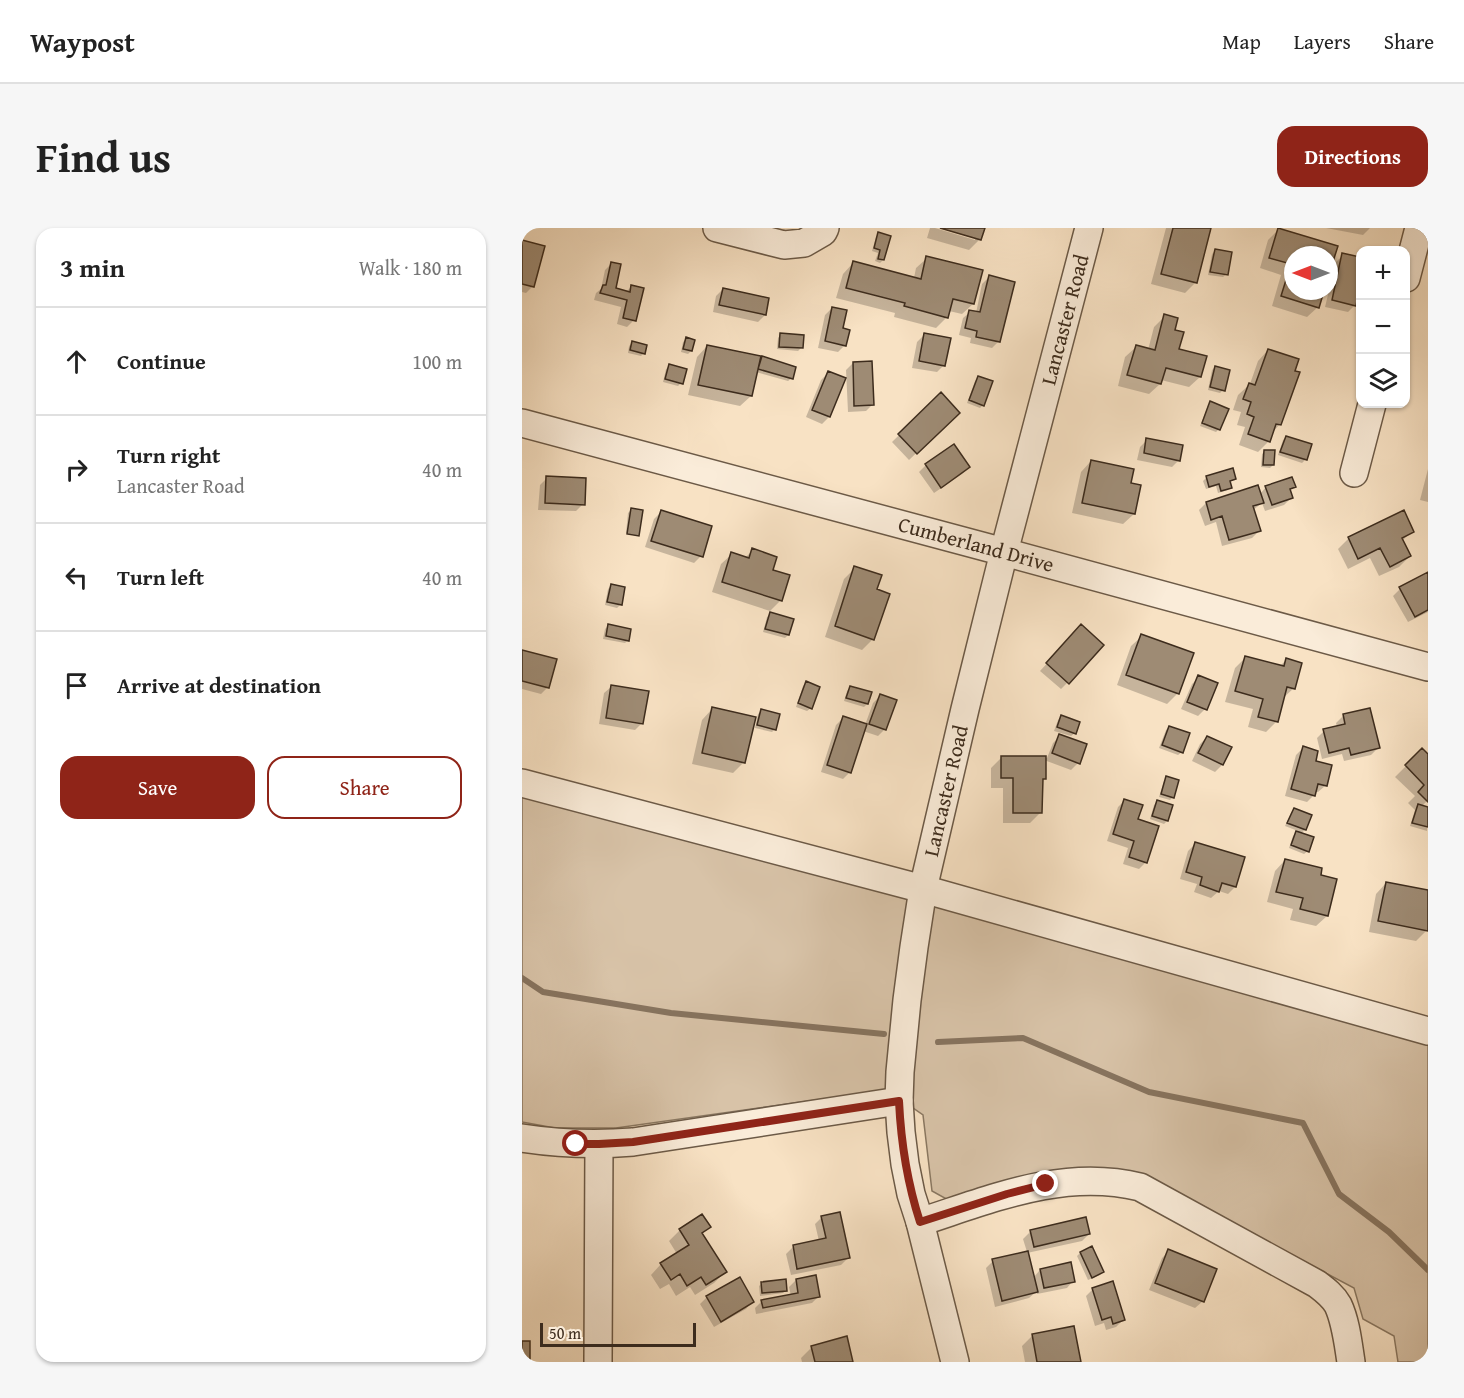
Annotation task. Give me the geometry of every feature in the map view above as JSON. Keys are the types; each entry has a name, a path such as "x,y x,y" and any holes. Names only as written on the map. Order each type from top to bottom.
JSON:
{"street":[{"path":"717,228 784,245 804,243 823,232 825,228"},
{"name":"Lancaster Road","path":"956,1362 905,1164 899,1101 906,1012 923,889 965,709 1089,228"},
{"path":"1410,263 1419,228"},
{"path":"1354,473 1371,408"},
{"name":"Cumberland Drive","path":"522,423 1428,667"},
{"path":"522,783 923,889 1428,1031"},
{"path":"522,1138 549,1142 599,1144 633,1142 899,1101"},
{"path":"598,1362 599,1144"},
{"path":"920,1222 1046,1184 1104,1180 1140,1187 1317,1284 1330,1294 1337,1304 1347,1336 1351,1362"}],"shaded area":[{"path":"522,795 910,898 1428,1040 1428,1362 1398,1362 1394,1336 1363,1319 1354,1288 1141,1175 950,1201 932,1191 923,1115 887,1090 616,1128 555,1128 522,1122"}],"building":[{"path":"940,228 985,228 981,240"},
{"path":"1173,228 1211,228 1197,283 1161,274"},
{"path":"1278,228 1338,246 1284,246 1284,262 1269,258"},
{"path":"878,232 891,236 884,260 878,259 880,250 874,248"},
{"path":"522,240 545,246 534,287 522,284"},
{"path":"1215,249 1232,252 1228,275 1210,272"},
{"path":"1342,253 1356,256 1356,306 1332,300 1338,300 1338,272"},
{"path":"926,256 983,270 974,304 953,299 948,318 904,306 905,303 846,288 853,261 921,279"},
{"path":"611,262 621,264 616,288 630,292 631,285 644,288 636,321 623,318 627,300 600,293 603,285 606,285"},
{"path":"989,275 1015,282 1000,342 976,337 977,331 965,328 969,310 980,312"},
{"path":"723,288 769,298 766,315 719,305"},
{"path":"1294,300 1321,300 1319,308"},
{"path":"832,307 847,310 843,328 850,330 846,346 825,341"},
{"path":"1164,314 1178,318 1175,330 1184,332 1179,349 1207,356 1201,377 1166,368 1161,384 1127,375 1136,345 1155,350"},
{"path":"780,333 804,335 803,348 779,347"},
{"path":"924,333 951,338 945,366 919,361"},
{"path":"686,337 695,340 692,351 683,349"},
{"path":"632,341 647,345 645,354 630,350"},
{"path":"707,345 761,356 752,396 698,385"},
{"path":"1268,349 1299,359 1295,371 1300,372 1281,425 1276,424 1270,442 1248,434 1254,417 1247,414 1251,402 1243,399 1249,383 1255,385"},
{"path":"762,356 796,367 793,379 758,369"},
{"path":"872,361 874,405 854,406 853,362"},
{"path":"669,364 687,369 683,384 665,379"},
{"path":"1215,366 1230,370 1225,391 1210,387"},
{"path":"828,371 846,378 830,417 812,410"},
{"path":"978,376 993,381 984,406 969,400"},
{"path":"941,392 960,413 917,454 898,434"},
{"path":"1210,401 1229,409 1220,430 1202,423"},
{"path":"1286,436 1312,444 1307,460 1280,452"},
{"path":"1146,438 1183,445 1180,461 1144,453"},
{"path":"954,444 970,467 941,488 925,464"},
{"path":"1264,450 1275,450 1274,465 1263,465"},
{"path":"1091,460 1134,469 1131,483 1141,485 1135,514 1082,503"},
{"path":"1233,468 1236,479 1230,481 1232,488 1221,491 1219,484 1209,487 1206,476"},
{"path":"546,476 586,478 585,505 545,503"},
{"path":"1292,477 1296,487 1290,489 1293,498 1272,505 1265,486"},
{"path":"1258,485 1264,503 1253,506 1261,531 1229,540 1222,516 1211,520 1206,502"},
{"path":"631,508 643,510 639,536 627,534"},
{"path":"661,510 712,526 703,557 651,541"},
{"path":"1404,510 1414,532 1402,538 1411,556 1390,567 1380,548 1358,559 1348,537"},
{"path":"752,548 777,557 773,570 790,575 782,601 722,582 731,552 749,558"},
{"path":"854,566 882,575 877,589 890,594 874,640 835,626"},
{"path":"1428,572 1428,610 1415,617 1399,587"},
{"path":"611,584 625,587 622,605 607,602"},
{"path":"770,612 794,619 789,635 765,629"},
{"path":"608,624 631,629 629,641 606,636"},
{"path":"1081,624 1104,645 1069,684 1046,663"},
{"path":"1141,634 1194,653 1179,694 1126,675"},
{"path":"522,650 557,659 549,688 522,681"},
{"path":"1245,656 1284,666 1286,658 1302,663 1295,689 1287,687 1278,722 1258,717 1263,699 1235,691"},
{"path":"1198,675 1218,683 1207,710 1187,702"},
{"path":"806,681 820,687 812,709 798,703"},
{"path":"611,685 649,691 643,724 606,718"},
{"path":"850,686 872,692 868,704 846,698"},
{"path":"880,694 897,700 886,730 869,724"},
{"path":"712,707 756,717 745,763 702,753"},
{"path":"1370,708 1380,748 1351,755 1349,748 1329,753 1323,729 1345,724 1343,714"},
{"path":"761,709 780,714 776,730 757,725"},
{"path":"1061,715 1080,722 1076,734 1057,727"},
{"path":"843,716 867,724 851,773 827,765"},
{"path":"1169,726 1190,733 1183,753 1162,745"},
{"path":"1059,734 1087,744 1080,764 1052,753"},
{"path":"1207,736 1232,747 1223,765 1198,753"},
{"path":"1303,746 1318,751 1316,761 1332,765 1327,786 1318,784 1315,796 1291,789"},
{"path":"1422,748 1428,754 1428,802 1418,792 1424,785 1405,765"},
{"path":"1001,756 1046,756 1042,813 1013,813 1013,778 1001,778"},
{"path":"1166,776 1179,780 1174,798 1161,794"},
{"path":"1124,799 1143,805 1138,819 1159,826 1147,863 1129,857 1134,841 1113,834"},
{"path":"1157,800 1173,805 1168,821 1152,816"},
{"path":"1418,804 1428,807 1428,827 1412,823"},
{"path":"1294,808 1312,815 1306,830 1287,823"},
{"path":"1296,831 1314,837 1309,852 1291,845"},
{"path":"1195,842 1245,857 1236,887 1222,883 1219,892 1200,885 1202,877 1186,872"},
{"path":"1285,859 1322,868 1321,875 1337,879 1328,916 1300,909 1303,898 1276,892"},
{"path":"1386,882 1428,890 1428,931 1378,921"},
{"path":"840,1212 850,1258 797,1269 793,1245 826,1238 821,1216"},
{"path":"702,1214 711,1227 702,1233 727,1272 706,1285 701,1277 687,1286 680,1274 671,1280 660,1263 689,1245 679,1229"},
{"path":"1086,1217 1090,1234 1034,1247 1030,1230"},
{"path":"1092,1246 1104,1272 1092,1278 1080,1252"},
{"path":"1168,1249 1217,1269 1204,1302 1155,1283"},
{"path":"1028,1251 1038,1292 1002,1301 992,1259"},
{"path":"1071,1262 1075,1282 1044,1288 1040,1269"},
{"path":"816,1275 820,1297 763,1308 761,1300 798,1293 796,1279"},
{"path":"740,1277 754,1302 721,1322 706,1296"},
{"path":"786,1279 787,1291 762,1293 761,1282"},
{"path":"1113,1281 1125,1320 1113,1324 1111,1317 1102,1320 1092,1288"},
{"path":"1074,1326 1081,1362 1037,1362 1032,1334"},
{"path":"847,1336 853,1362 815,1362 811,1346"},
{"path":"522,1341 530,1341 530,1362 522,1362"}],"waterway":[{"path":"522,978 543,992 671,1013 884,1034"},
{"path":"938,1042 1023,1038 1149,1092 1303,1123 1339,1194 1389,1232 1428,1270"}],"route":[{"path":"576,1144 633,1142 899,1101 905,1164 920,1222 1046,1184"}]}
